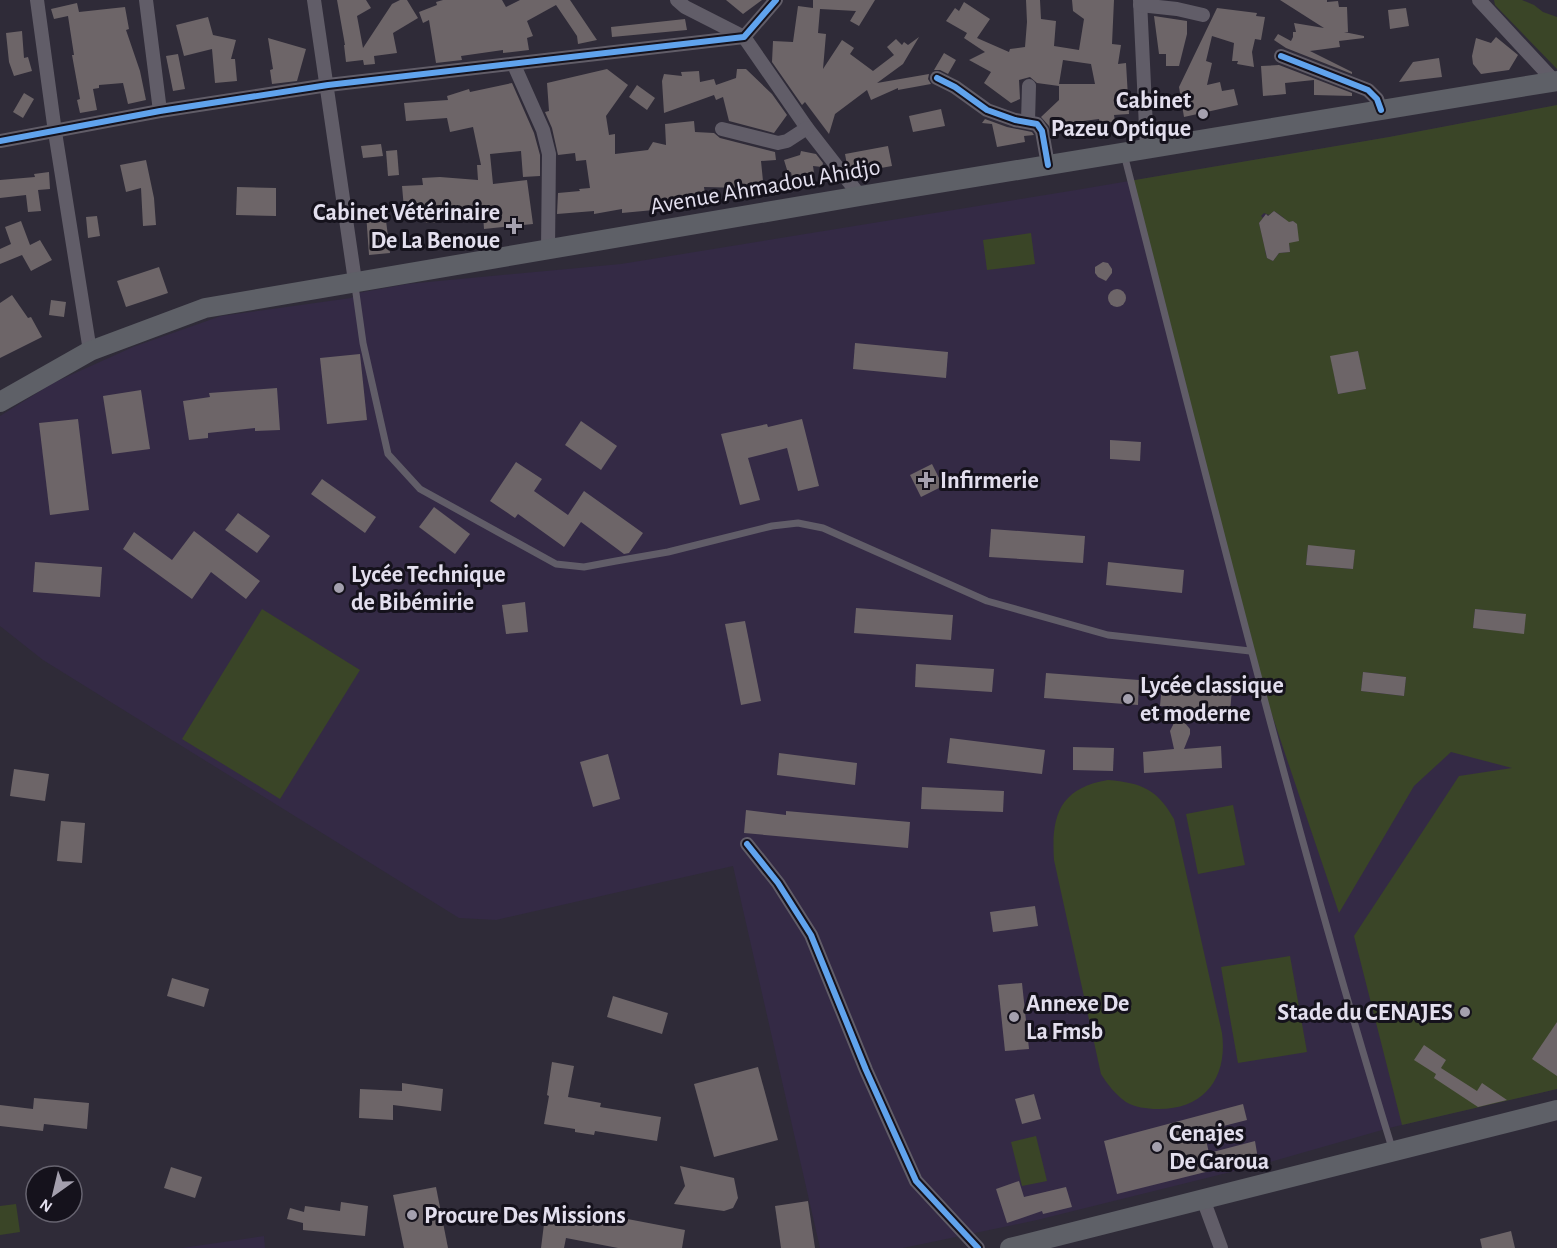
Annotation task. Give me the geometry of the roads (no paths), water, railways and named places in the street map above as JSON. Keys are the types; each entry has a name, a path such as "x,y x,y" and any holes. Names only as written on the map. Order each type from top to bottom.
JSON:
{"main road":[{"name":"Avenue Ahmadou Ahidjo","path":"0,402 90,351 205,308 860,195 1556,82"},
{"path":"1010,1248 1557,1110"}],"street":[{"path":"38,0 55,132 90,351"},
{"path":"146,0 160,111"},
{"path":"315,0 355,281"},
{"path":"677,0 685,7 744,37 807,128 860,195"},
{"path":"0,141 160,111 328,86 744,37 776,0"},
{"path":"1479,0 1556,82"},
{"path":"1147,149 1140,2 1203,15"},
{"path":"1281,56 1368,90 1377,99 1382,110"},
{"path":"514,65 543,130 549,154 548,249"},
{"path":"936,78 955,87 987,110 1015,120 1037,124 1042,131 1048,165"},
{"path":"1028,121 1029,86"},
{"path":"722,129 778,143 787,141 807,128"},
{"path":"747,844 778,883 812,935 866,1070 916,1181 978,1248"},
{"path":"1203,1199 1221,1248"}],"lane":[{"path":"1124,152 1250,651 1344,991 1393,1151"},
{"path":"355,281 363,343 388,454 420,489 556,564 584,567 668,552 772,526 798,523 823,528 873,549 898,563 998,604 1108,635 1250,651"}],"place":[{"name":"Cabinet Pazeu Optique","path":"1203,114"},
{"name":"Cabinet Vétérinaire De La Benoue","path":"514,226"},
{"name":"Infirmerie","path":"926,480"},
{"name":"Lycée Technique de Bibémirie","path":"339,588"},
{"name":"Lycée classique et moderne","path":"1128,699"},
{"name":"Stade du CENAJES","path":"1465,1012"},
{"name":"Annexe De La Fmsb","path":"1014,1017"},
{"name":"Cenajes De Garoua","path":"1157,1147"},
{"name":"Procure Des Missions","path":"412,1215"}]}
